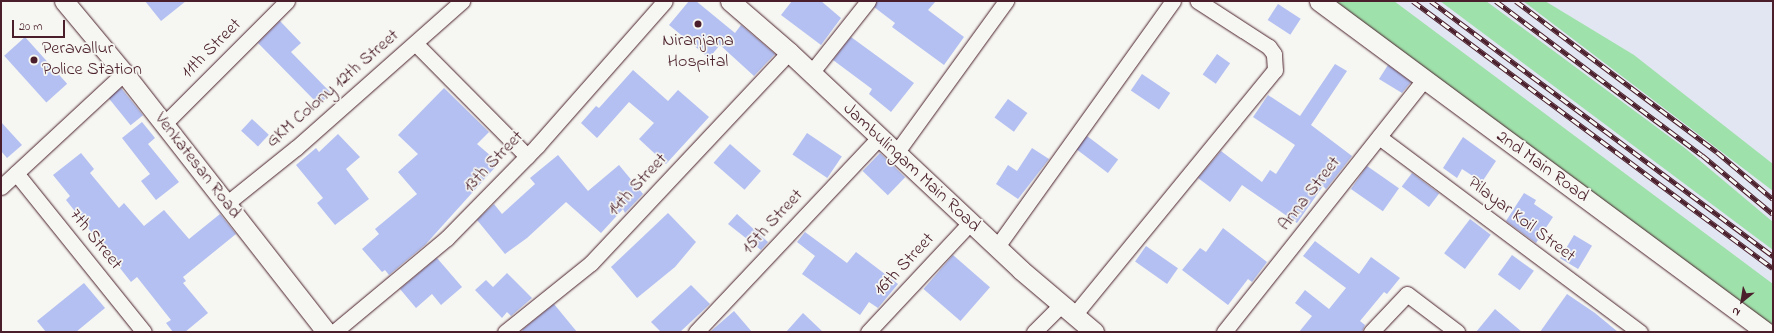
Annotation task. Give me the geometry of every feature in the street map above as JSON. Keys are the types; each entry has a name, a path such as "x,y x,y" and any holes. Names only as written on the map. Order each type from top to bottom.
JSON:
{"street":[{"name":"Venkatesan Road","path":"64,1 124,73 326,332"},
{"name":"11th Street","path":"164,124 287,1"},
{"name":"GKM Colony 12th Street","path":"226,204 296,148 416,44 462,1"},
{"name":"13th Street","path":"334,332 447,238 527,156 665,1"},
{"name":"Jambulingam Main Road","path":"730,1 789,52 996,248 1094,332"},
{"path":"811,73 868,1"},
{"path":"896,153 1006,1"},
{"path":"996,248 1173,1"},
{"path":"1034,332 1068,309 1275,70 1274,54 1269,47 1198,1"},
{"name":"2nd Main Road","path":"1318,1 1766,332"},
{"path":"416,44 527,156"},
{"name":"14th Street","path":"505,332 590,263 789,52"},
{"path":"1,187 124,73"},
{"name":"Anna Street","path":"1224,332 1424,80"},
{"name":"Pilayar Koil Street","path":"1379,137 1640,332"},
{"name":"15th Street","path":"696,332 879,138"},
{"name":"7th Street","path":"16,172 144,332"},
{"name":"16th Street","path":"868,332 970,223"},
{"path":"1372,332 1407,294 1457,332"}],"shaded area":[{"path":"1352,1 1773,1 1773,311"}],"green space":[{"path":"1328,1 1394,1 1773,284 1773,326"},
{"path":"1440,1 1486,1 1686,149 1773,222 1773,250"},
{"path":"1523,1 1545,1 1634,55 1773,164 1773,191"}],"building":[{"path":"145,1 186,1 161,21"},
{"path":"689,1 696,1 735,33 741,25 775,54 754,76 720,45 709,58 669,25"},
{"path":"792,1 821,1 841,18 821,45 781,15"},
{"path":"877,1 936,1 928,10 964,37 944,65 892,27 895,23 874,7"},
{"path":"1278,4 1301,19 1290,35 1268,20"},
{"path":"280,21 301,43 291,52 331,93 319,105 258,43"},
{"path":"25,37 67,84 46,103 4,56"},
{"path":"851,37 914,83 891,112 869,94 872,89 833,60"},
{"path":"1217,54 1230,63 1216,84 1203,74"},
{"path":"1335,64 1347,71 1311,125 1352,156 1326,189 1323,186 1297,223 1242,185 1230,202 1198,178 1221,151 1262,182 1270,170 1276,174 1295,145 1253,117 1268,95 1300,116"},
{"path":"1388,65 1411,82 1402,93 1379,79"},
{"path":"633,70 668,101 678,90 709,117 666,164 639,139 654,123 629,102 597,138 581,123 596,106 599,108"},
{"path":"1142,74 1170,93 1159,110 1131,91"},
{"path":"121,88 143,115 131,125 109,98"},
{"path":"444,88 489,132 477,144 499,163 425,245 389,275 385,270 382,272 362,249 379,234 375,229 417,194 398,172 418,154 398,135"},
{"path":"1008,99 1027,113 1014,132 994,118"},
{"path":"252,119 269,135 258,146 241,131"},
{"path":"1,122 22,145 7,158 1,151"},
{"path":"142,122 155,138 148,144 179,182 156,200 141,181 150,174 122,138"},
{"path":"807,133 842,156 827,178 792,155"},
{"path":"338,134 360,157 346,169 369,199 335,225 317,203 323,198 296,165 316,148 319,152"},
{"path":"1087,136 1118,159 1108,173 1077,150"},
{"path":"1463,137 1496,161 1482,182 1462,169 1457,178 1443,168"},
{"path":"730,144 761,171 745,190 714,163"},
{"path":"1032,148 1049,159 1018,199 996,184 1008,165 1017,171"},
{"path":"81,153 94,169 90,173 119,208 124,203 144,226 164,210 189,239 220,214 236,234 183,277 186,281 183,283 208,313 185,332 173,332 166,323 171,320 137,277 131,282 66,200 70,196 53,175"},
{"path":"880,153 905,177 888,195 863,171"},
{"path":"558,155 588,191 619,165 643,194 625,213 623,209 601,233 566,202 527,238 505,254 477,220 494,204 502,214 535,184 530,178"},
{"path":"1367,166 1399,188 1383,211 1351,189"},
{"path":"1412,173 1439,193 1429,207 1402,187"},
{"path":"1524,193 1536,200 1534,204 1553,217 1536,243 1506,221"},
{"path":"668,213 696,242 675,267 637,298 611,267"},
{"path":"737,214 768,242 761,250 728,224"},
{"path":"1470,219 1491,235 1465,269 1444,253"},
{"path":"1223,228 1267,262 1252,282 1248,279 1228,305 1182,270 1200,248 1206,252"},
{"path":"805,232 847,263 856,252 898,284 878,308 869,302 860,315 802,274 815,256 797,242"},
{"path":"1574,235 1592,246 1578,269 1560,258"},
{"path":"1315,241 1359,274 1371,257 1400,278 1387,294 1384,292 1360,321 1365,325 1362,332 1299,332 1312,316 1295,303 1305,290 1329,309 1346,288 1303,256"},
{"path":"1146,246 1178,268 1167,284 1135,262"},
{"path":"953,255 990,287 960,321 923,289"},
{"path":"1512,255 1534,271 1520,290 1498,274"},
{"path":"437,258 462,287 441,305 432,294 416,308 400,289"},
{"path":"507,273 532,298 511,316 507,312 502,318 475,290 486,280 493,287"},
{"path":"84,283 105,308 76,332 46,332 37,321"},
{"path":"691,285 710,304 680,332 661,332 651,322"},
{"path":"1567,294 1595,313 1618,332 1540,332"},
{"path":"554,304 577,332 524,332 522,330"},
{"path":"1495,309 1522,332 1476,332"},
{"path":"734,311 752,332 710,332"},
{"path":"803,313 823,332 786,332"}],"railway":[{"path":"1413,1 1773,268"},
{"path":"1431,1 1773,256"},
{"path":"1496,1 1702,155 1773,214"},
{"path":"1516,1 1717,152 1773,199"}],"place":[{"name":"Niranjana Hospital","path":"698,24"},
{"name":"Peravallur Police Station","path":"34,60"}]}
